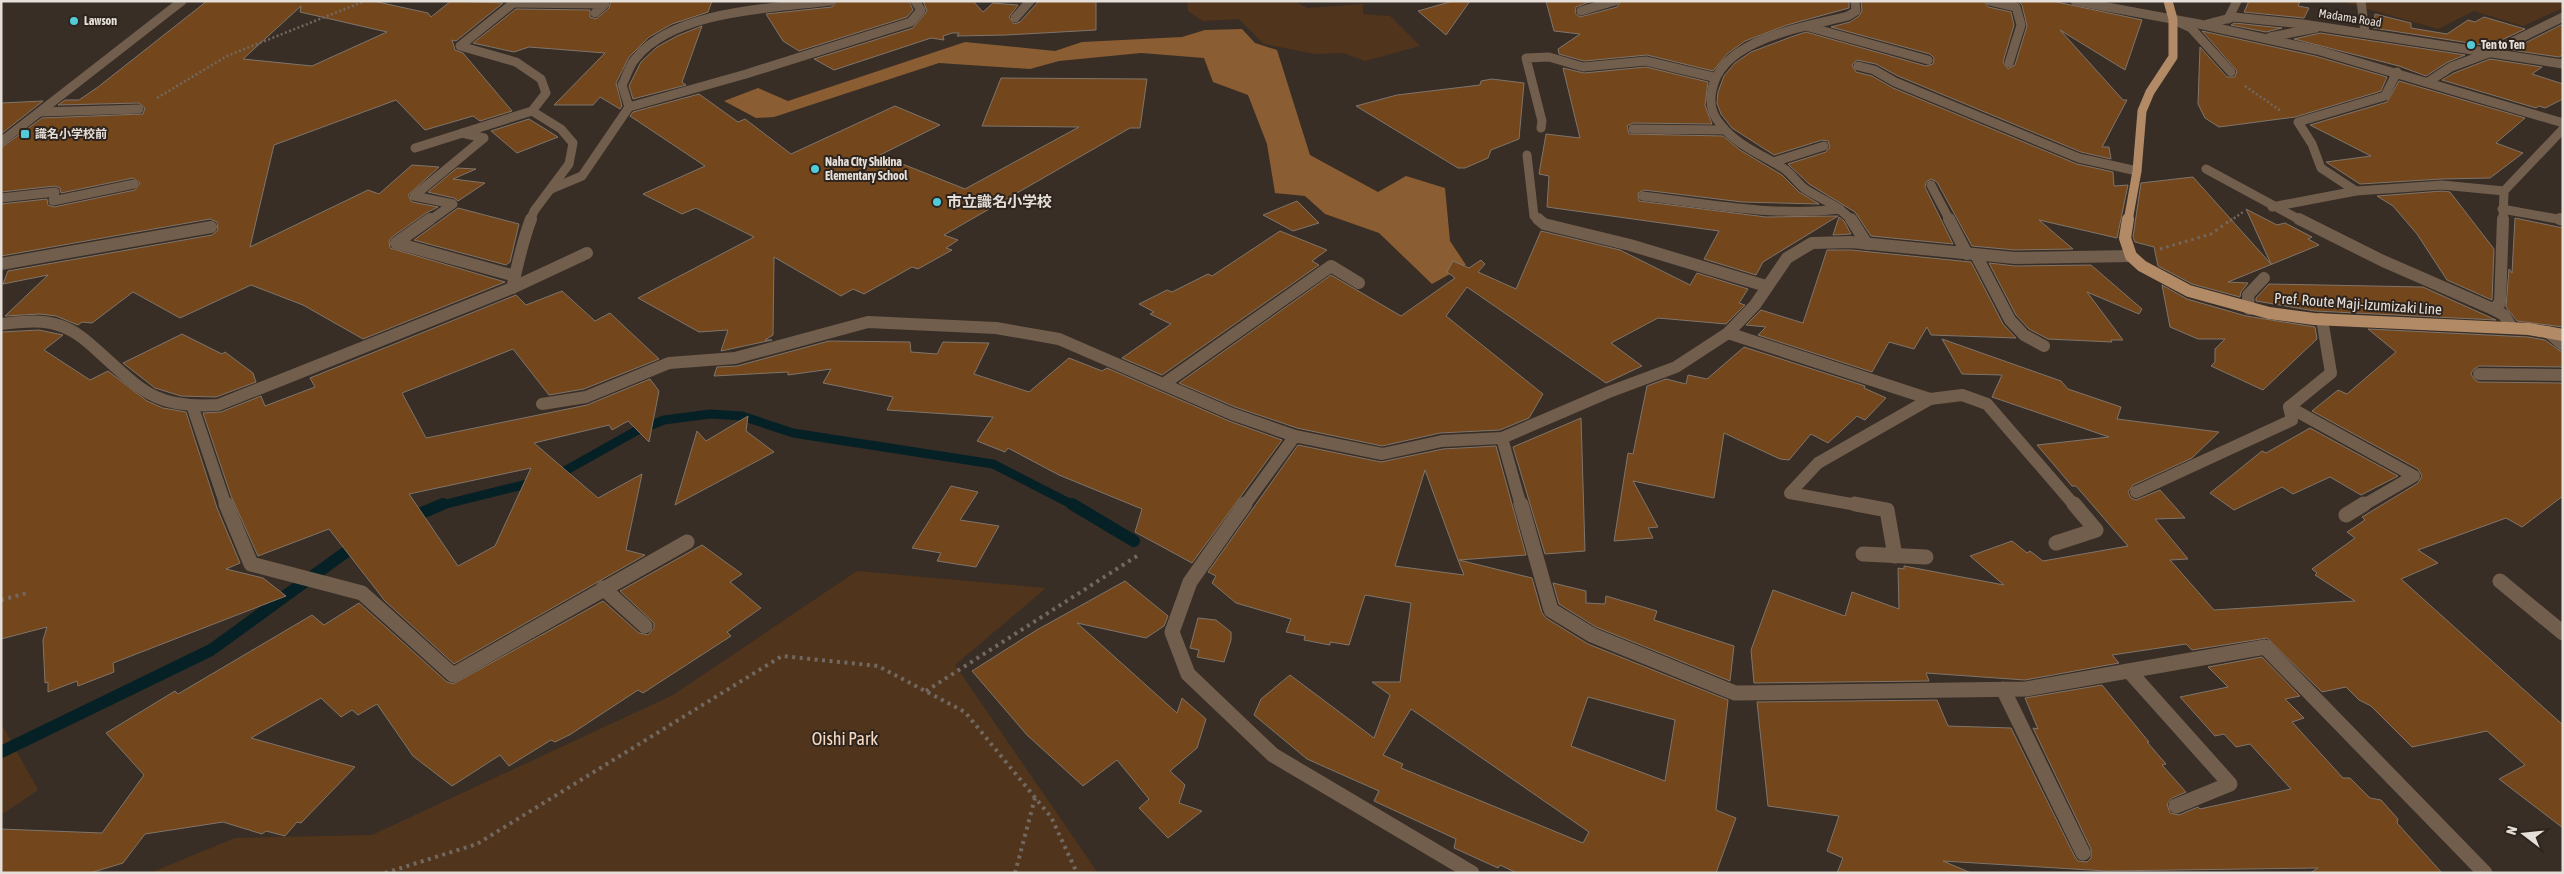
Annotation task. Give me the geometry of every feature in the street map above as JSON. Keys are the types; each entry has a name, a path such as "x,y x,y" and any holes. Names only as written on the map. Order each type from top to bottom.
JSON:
{"main road":[{"path":"2131,256 2125,238 2137,171 2142,111 2150,92 2173,57 2173,19 2168,1"},
{"name":"Pref. Route Maji-Izumizaki Line","path":"2131,256 2142,266 2189,291 2249,309 2322,319 2512,328 2548,332 2563,336"}],"street":[{"path":"1,142 182,1"},
{"path":"629,107 622,85 636,57 657,38 686,25 714,18 831,1"},
{"path":"551,189 582,176 629,107 746,74 911,22 921,10 915,1"},
{"path":"1015,18 1030,1"},
{"path":"1581,11 1615,1"},
{"path":"1855,1 1856,11 1848,16 1756,43 1734,54 1713,77 1710,103 1731,137 1788,172 1804,187 1840,210 1864,235 1866,244"},
{"path":"1990,1 2016,7 2021,25 2009,63"},
{"name":"Madama Road","path":"2075,1 2204,25 2231,18 2320,26 2563,64"},
{"path":"2231,18 2236,1"},
{"path":"2361,1 2365,33"},
{"path":"415,148 532,111 546,93 541,79 516,62 460,46 515,2 605,4 594,13"},
{"path":"2428,82 2436,74 2492,52 2544,24 2563,17"},
{"path":"2173,19 2191,28 2231,72"},
{"path":"2204,25 2265,38 2397,72 2563,123"},
{"path":"2265,38 2308,31 2320,26"},
{"path":"1809,28 1928,60"},
{"path":"1541,128 1542,121 1526,58 1549,57 1583,67 1646,60 1713,77"},
{"path":"1858,66 1874,70 1895,82 2079,158 2137,171"},
{"path":"2356,191 2321,168 2312,144 2298,122 2385,96 2397,72"},
{"path":"40,112 139,109"},
{"path":"512,288 520,247 534,211 569,164 573,143 561,129 532,111"},
{"path":"1633,129 1725,130"},
{"path":"2493,309 2500,303 2504,191 2563,129"},
{"path":"462,133 484,138 414,196 453,204 396,243 515,276"},
{"path":"1773,162 1824,146"},
{"path":"1527,155 1534,216 1544,224 1630,245 1766,286"},
{"path":"2206,168 2272,207 2406,273 2493,309 2504,315 2512,328"},
{"path":"1,198 55,192 53,201 134,184"},
{"path":"1931,185 2010,320 2024,335 2044,346"},
{"path":"2272,207 2356,191 2442,186 2504,191"},
{"path":"1643,196 1777,212 1813,214 1840,210"},
{"path":"2502,209 2563,220"},
{"path":"1,264 166,234 211,228"},
{"path":"542,404 586,397 669,364 735,358 868,322 996,328 1059,339 1232,414 1296,436 1382,454 1442,441 1502,438 1609,392 1676,367 1728,333 1755,304 1786,258 1802,247 1812,243 1866,244 2015,258 2131,256"},
{"path":"1,324 26,322 59,325 83,338 152,399 193,408 218,405 275,384 512,288 587,253"},
{"path":"1165,384 1330,266 1359,282"},
{"path":"2249,309 2248,295 2264,278"},
{"path":"2288,407 2331,373 2322,319"},
{"path":"2548,332 2563,345"},
{"path":"1728,333 1930,399 1962,396 1987,404 2096,530 2056,543"},
{"path":"2479,374 2563,375"},
{"path":"1895,556 1887,510 1790,493 1818,463 1930,399"},
{"path":"2136,492 2292,420 2288,407"},
{"path":"2288,407 2414,476 2346,515"},
{"path":"193,408 228,513 251,564 362,593 453,675 603,588 687,542"},
{"path":"1296,436 1264,476 1190,582 1172,632 1188,674 1273,756 1472,873"},
{"path":"1502,438 1551,610 1592,636 1735,693 2026,688 2265,648 2485,873"},
{"path":"1863,554 1926,557"},
{"path":"2500,581 2563,634"},
{"path":"603,588 645,626"},
{"path":"2129,671 2230,784 2176,806"},
{"path":"2003,689 2083,853"}],"path":[{"path":"139,109 227,56 296,26 365,1"},
{"path":"2231,72 2234,79 2298,122"},
{"path":"2131,256 2211,234 2246,210 2272,207"},
{"path":"925,691 1137,556"},
{"path":"1,600 27,593"},
{"path":"385,873 477,844 782,656 878,666 965,712 1051,817 1077,873"},
{"path":"1015,873 1035,798"}],"green space":[{"path":"1187,1 1294,1 1307,8 1363,4 1363,14 1390,16 1420,46 1365,61 1343,53 1315,54 1264,44 1239,19 1203,21 1188,11"},
{"path":"2340,1 2563,1 2563,8 2523,26 2474,11 2438,29"},
{"name":"Oishi Park","path":"857,571 1046,588 955,665 1098,873 150,873 235,838 372,835 673,695"},
{"path":"1,723 38,790 1,815"}],"shaded area":[{"path":"1242,29 1255,43 1277,50 1310,155 1378,192 1406,176 1445,188 1450,241 1466,265 1432,284 1379,233 1325,214 1305,196 1275,193 1267,144 1248,95 1213,82 1204,58 1141,53 1059,61 1030,69 939,63 774,117 756,118 724,101 758,88 788,101 965,42 1055,51 1082,42 1182,37 1205,30"}],"building":[{"path":"207,1 373,1 428,13 431,17 451,1 503,3 456,41 452,40 455,50 463,53 512,111 480,121 473,116 425,130 396,100 274,145 250,247 368,190 379,194 412,165 439,167 408,195 412,202 438,207 426,213 392,237 389,241 390,248 505,282 363,339 303,305 251,285 180,318 133,292 92,323 82,322 78,325 56,316 40,314 5,316 48,275 3,284 8,271 212,235 218,230 217,222 210,219 1,256 1,204 47,199 48,205 54,207 135,190 140,183 133,178 61,193 60,188 55,186 1,192 1,148 42,118 143,114 145,108 139,103 58,105 65,100 79,100","holes":["301,6 300,12 387,32 312,66 243,59"]},
{"path":"611,1 712,1 708,12 672,24 649,37 629,57 616,83 622,106 620,109 600,97 593,105 554,105 605,53 529,47 514,52 473,43 516,9 590,10 590,17 596,19 609,8"},
{"path":"837,1 909,1 913,10 907,17 799,51 783,41 766,14 832,7"},
{"path":"923,1 973,1 983,12 993,3 1018,5 1009,17 1014,24 1020,22 1039,1 1096,1 1096,30 1006,35 957,36 959,33 952,33 943,36 944,40 931,38 834,70 814,59 913,28 927,11"},
{"path":"1453,1 1470,1 1446,35 1418,11"},
{"path":"1546,1 1592,1 1576,7 1575,13 1580,17 1617,7 1621,1 1849,1 1849,8 1787,25 1745,41 1727,54 1713,71 1647,55 1584,61 1559,54 1558,49 1580,34 1554,31"},
{"path":"1861,1 1984,1 1988,7 2011,12 2014,25 2003,62 2008,69 2015,65 2027,26 2022,5 2018,1 2052,1 2142,20 2125,70 2060,30 2123,100 2127,100 2102,147 2109,147 2111,159 2081,152 1898,76 1876,64 1857,60 1852,65 1856,72 1872,76 1893,88 2077,164 2113,172 2114,186 2128,185 2117,238 2039,220 2073,249 2015,250 1972,246 1937,182 1931,179 1926,182 1925,187 1953,244 1871,236 1855,212 1809,184 1788,164 1826,152 1830,147 1828,141 1822,140 1774,155 1732,128 1721,114 1717,103 1718,92 1724,76 1735,63 1751,52 1806,32 1926,66 1933,64 1934,58 1930,54 1831,27 1850,22 1859,16 1862,11"},
{"path":"2249,1 2300,1 2298,6 2309,8 2304,18 2244,12"},
{"path":"2375,14 2411,23 2411,28 2447,34 2468,20 2475,22 2484,17 2525,29 2489,46 2373,28"},
{"path":"2234,23 2282,28 2266,32 2231,25"},
{"path":"2563,24 2563,55 2559,57 2511,50"},
{"path":"702,26 682,82 686,85 633,99 629,86 641,62 657,47 677,36"},
{"path":"2202,31 2315,56 2387,77 2381,91 2295,117 2219,127 2205,118 2198,104 2200,47 2227,77 2235,77 2237,71"},
{"path":"2320,33 2465,55 2448,62 2426,76 2399,66 2294,39"},
{"path":"2490,59 2542,67 2532,74 2563,84 2563,99 2545,108 2539,106 2536,108 2442,80 2454,73"},
{"path":"1646,67 1708,82 1705,105 1712,124 1633,123 1627,126 1629,134 1723,136 1740,150 1782,175 1799,192 1819,204 1742,202 1644,190 1638,193 1639,201 1766,217 1838,216 1763,262 1756,275 1704,259 1719,231 1547,207 1549,176 1539,174 1546,134 1580,138 1563,68 1584,73"},
{"path":"1001,78 1147,79 1140,128 1130,128 944,235 958,240 946,248 952,250 918,269 912,267 864,294 853,289 841,296 774,257 773,335 765,340 772,340 721,351 728,330 699,332 638,298 754,237 696,208 682,214 643,194 705,166 630,116 633,112 699,94 738,122 745,119 791,154 895,106 940,125 880,155 965,189 1079,127 982,126"},
{"path":"1492,79 1524,83 1519,139 1491,150 1488,158 1465,168 1458,168 1356,106 1397,95 1480,85 1481,81"},
{"path":"2399,81 2525,118 2496,143 2523,153 2490,178 2360,184 2326,162 2371,156 2310,125 2387,102"},
{"path":"43,101 1,134 1,103"},
{"path":"529,119 558,137 517,153 491,131"},
{"path":"457,168 476,169 453,179 485,183 458,201 454,198 428,192"},
{"path":"2193,177 2271,264 2246,209 2277,225 2285,223 2312,237 2308,239 2319,245 2228,282 2248,283 2241,292 2240,297 2192,284 2158,266 2154,247 2135,242 2133,237 2141,183"},
{"path":"2450,192 2494,249 2492,300 2447,280 2417,234 2393,206 2377,196"},
{"path":"1297,201 1319,223 1293,231 1263,215"},
{"path":"458,208 519,224 510,262 506,265 414,240"},
{"path":"1839,217 1844,221 1851,234 1833,235"},
{"path":"2515,218 2563,228 2563,327 2517,321 2506,307 2509,269 2512,273"},
{"path":"1280,231 1327,250 1312,261 1319,265 1162,375 1122,358 1171,324 1150,314 1154,312 1139,304 1167,290 1172,292 1208,274 1212,276"},
{"path":"1541,231 1620,250 1690,285 1697,273 1748,289 1739,303 1745,305 1726,324 1658,318 1611,343 1642,366 1606,383 1467,287 1446,316 1543,394 1529,418 1500,430 1440,433 1382,446 1297,428 1235,407 1179,383 1331,275 1401,316 1455,278 1447,272 1453,261 1469,268 1481,260 1485,264 1478,272 1516,289"},
{"path":"1827,250 1851,250 1971,262 2003,324 2016,338 1931,335 1927,327 1914,349 1889,342 1872,372 1758,335 1766,327 1746,325 1761,310 1803,323"},
{"path":"1989,263 2015,266 2091,265 2142,309 2139,314 2087,292 2123,340 2111,340 2112,342 2048,339 2029,329 2016,315"},
{"path":"2269,284 2423,287 2496,320 2315,311 2256,301 2256,298"},
{"path":"2162,285 2187,299 2246,316 2315,327 2317,339 2263,390 2211,366 2215,362 2215,349 2225,339 2198,339 2170,327"},
{"path":"562,291 595,321 610,313 659,359 584,389 549,395 513,349 402,393 426,438 587,405 650,379 659,391 649,442 628,421 612,430 609,425 534,443 598,498 642,474 626,550 645,555 454,664 385,601 329,529 258,556 231,496 203,413 221,412 261,396 265,406 315,387 310,378 516,295 526,305","holes":["531,468 495,546 458,566 409,494"]},
{"path":"2368,329 2528,337 2545,340 2563,353 2563,367 2479,366 2471,374 2479,382 2563,383 2563,496 2522,527 2506,518 2418,550 2438,563 2401,579 2563,725 2563,828 2499,779 2525,765 2487,731 2412,747 2371,706 2359,700 2346,687 2322,692 2267,638 2192,650 2186,644 2112,655 2119,663 2025,680 1926,673 1929,681 1754,683 1751,650 1773,590 1845,616 1852,592 1899,609 1898,568 1904,569 1904,566 2004,585 1970,556 2012,541 2027,553 2030,551 2043,561 2128,546 2076,486 2072,486 2037,445 2109,437 1992,397 2002,375 1962,374 1942,339 2061,381 2068,389 2121,407 2117,419 2219,432 2192,458 2133,485 2128,492 2131,498 2136,500 2160,490 2185,518 2155,519 2188,559 2170,560 2214,610 2355,601 2315,575 2317,573 2312,569 2355,538 2347,532 2365,520 2362,517 2418,483 2422,476 2418,469 2312,411 2338,390 2347,394 2396,352"},
{"path":"39,330 63,335 44,350 90,380 108,371 147,401 163,408 186,412 217,508 240,563 226,569 263,578 286,596 113,663 114,672 78,686 77,681 48,692 48,682 45,683 43,640 47,627 1,639 1,332"},
{"path":"182,334 222,354 225,352 253,373 256,382 216,397 181,396 155,388 123,363"},
{"path":"829,341 910,342 911,352 937,354 943,342 989,343 974,374 1029,392 1069,358 1102,371 1107,368 1229,421 1282,440 1192,563 1135,532 1142,509 1059,475 1008,448 1005,452 977,441 993,417 887,410 893,397 823,383 831,369 788,375 788,372 714,376 717,367 737,366"},
{"path":"1744,347 1865,386 1864,388 1886,398 1865,420 1857,416 1828,443 1811,434 1789,460 1780,459 1724,433 1714,498 1633,481 1658,527 1648,528 1653,538 1614,541 1628,453 1633,454 1647,386 1666,379 1686,384 1688,375 1707,379"},
{"path":"748,416 746,431 774,452 675,505 697,431 706,441"},
{"path":"1581,418 1585,551 1545,554 1513,447"},
{"path":"2310,428 2398,476 2361,495 2330,477 2293,494 2282,487 2234,510 2210,493 2262,451 2266,453"},
{"path":"1298,445 1381,462 1443,449 1496,446 1526,555 1459,560 1532,578 1542,613 1546,618 1588,644 1728,700 1716,810 1736,818 1716,873 1517,873 1500,865 1498,868 1454,848 1456,839 1374,801 1379,791 1307,759 1254,715 1261,699 1290,675 1374,738 1390,695 1372,682 1400,682 1411,603 1365,595 1349,645 1330,642 1330,645 1304,640 1305,636 1286,632 1291,619 1236,603 1212,583 1216,576 1208,572","holes":["1425,470 1458,560 1464,575 1395,566","1588,697 1675,720 1665,781 1571,746","1411,709 1589,832 1583,843 1401,768 1403,764 1383,755"]},
{"path":"951,486 978,492 960,520 999,526 976,567 937,561 941,553 912,548"},
{"path":"702,545 742,574 730,582 761,608 727,632 731,636 643,693 638,690 571,734 555,742 551,740 509,766 500,755 452,786 413,756 377,704 358,715 352,710 341,717 321,698 251,738 355,767 301,823 297,822 285,836 266,831 262,834 223,822 145,834 123,863 90,873 1,873 1,829 102,833 144,775 106,733 175,691 178,694 312,615 324,625 359,603 447,682 453,684 603,601 639,633 648,635 654,628 654,623 620,591"},
{"path":"1125,581 1168,616 1164,626 1146,638 1077,623 1177,713 1182,698 1206,719 1197,748 1170,771 1185,785 1179,803 1202,811 1168,838 1139,808 1149,799 1117,760 1083,786 1027,735 972,671 1035,631"},
{"path":"1553,583 1586,591 1586,603 1605,604 1606,596 1657,611 1654,620 1734,646 1730,681 1596,627 1559,604"},
{"path":"1198,618 1216,620 1231,632 1231,640 1224,662 1197,657 1199,650 1190,648"},
{"path":"2262,657 2300,696 2285,699 2304,718 2292,722 2343,778 2350,778 2370,798 2381,800 2398,819 2397,823 2442,873 2310,873 2318,868 2106,871 1943,861 1971,873 1837,873 1843,858 1827,851 1839,816 1768,806 1757,702 1937,700 1948,726 2011,728 2075,857 2078,861 2087,862 2091,858 2091,849 2033,728 2038,729 2025,698 2102,685 2166,764 2162,765 2186,792 2172,798 2167,804 2170,813 2179,815 2198,807 2200,809 2291,789 2250,744 2236,747 2224,734 2215,736 2180,697 2228,687 2208,667"}],"waterway":[{"path":"554,477 636,431 664,420 710,414 742,416 793,433 993,464 1075,506"},
{"path":"439,506 535,482"},
{"path":"439,506 443,504"},
{"path":"1072,504 1134,541"},
{"path":"410,518 439,506"},
{"path":"1,752 211,650 357,544"}],"place":[{"name":"Lawson","path":"74,21"},
{"name":"Ten to Ten","path":"2471,45"},
{"name":"識名小学校前","path":"25,134"},
{"name":"Naha City Shikina Elementary School","path":"815,169"},
{"name":"市立識名小学校","path":"937,202"}]}
